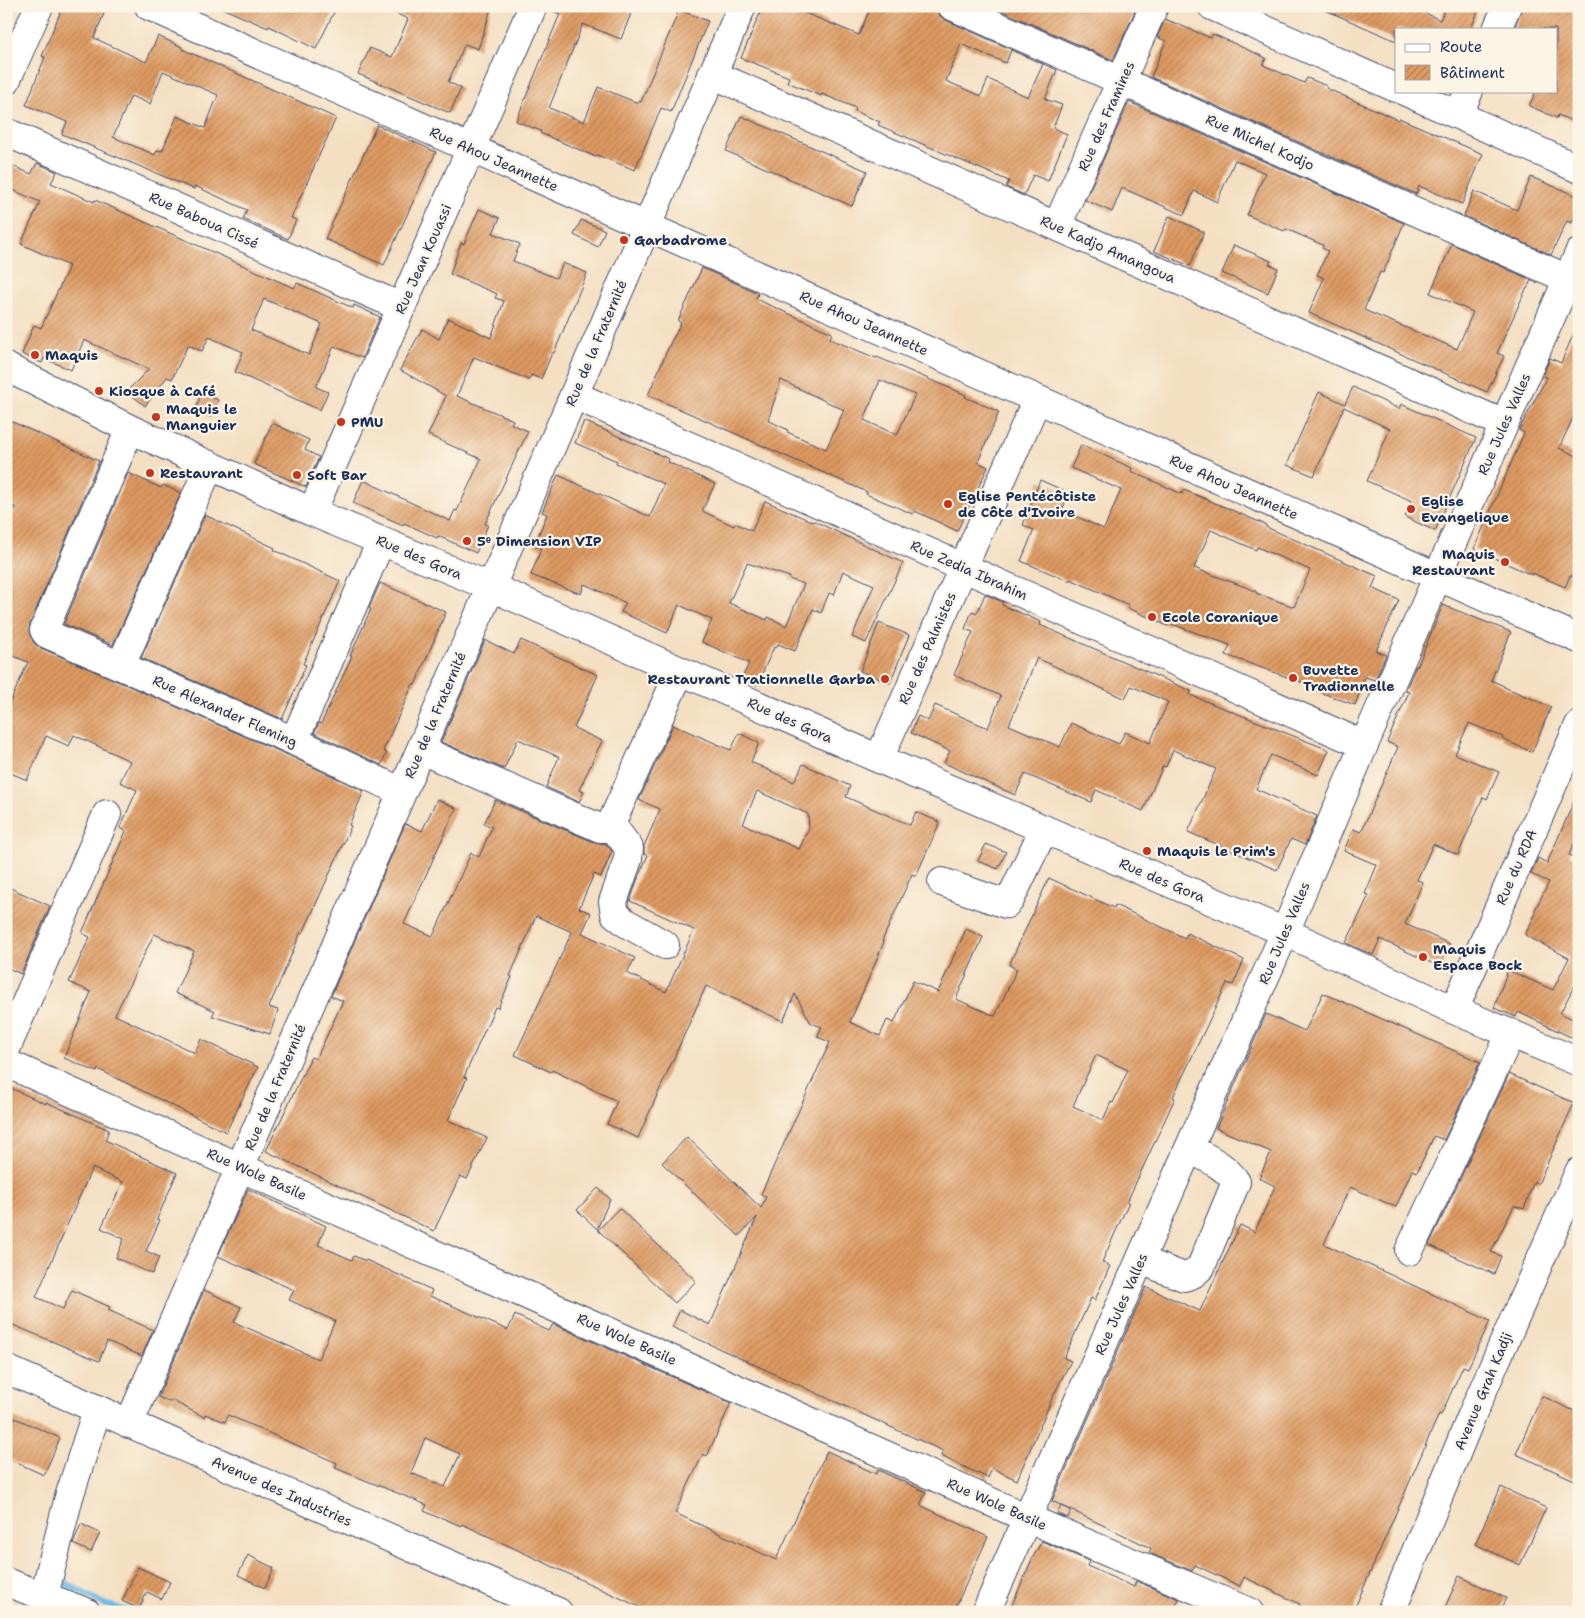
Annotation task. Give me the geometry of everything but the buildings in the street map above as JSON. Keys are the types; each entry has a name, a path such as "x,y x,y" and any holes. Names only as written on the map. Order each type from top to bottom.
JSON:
{"street":[{"path":"6,81 39,6"},
{"name":"Rue Ahou Jeannette","path":"149,6 1579,639"},
{"name":"Rue Jean Kouassi","path":"312,512 533,6"},
{"name":"Rue de la Fraternité","path":"129,1424 742,6"},
{"name":"Rue Michel Kodjo","path":"952,6 1568,279"},
{"name":"Rue des Framines","path":"1057,226 1154,6"},
{"path":"1497,28 1507,6"},
{"path":"1221,8 1395,88"},
{"name":"Rue Kadjo Amangoua","path":"712,74 1504,424"},
{"path":"1409,92 1464,103 1579,169"},
{"name":"Rue Baboua Cissé","path":"6,132 401,307"},
{"name":"Rue Jules Valles","path":"986,1612 1285,932 1364,745 1579,253"},
{"name":"Rue des Gora","path":"6,367 130,429 312,512 491,587 879,759 1285,932 1454,1010 1579,1062"},
{"name":"Rue Zedia Ibrahim","path":"574,395 1364,745"},
{"name":"Rue des Palmistes","path":"879,759 1036,399"},
{"name":"Rue Alexander Fleming","path":"130,429 44,630 48,634 294,741 402,792"},
{"path":"121,666 210,465"},
{"path":"294,741 382,541"},
{"path":"421,750 600,828 607,828 611,824 680,671"},
{"name":"Rue du RDA","path":"1454,1010 1579,725"},
{"path":"6,1048 107,814"},
{"path":"611,824 629,848 628,859 613,902 615,914 626,923 665,945"},
{"path":"942,882 1006,904 1010,900 1044,829"},
{"path":"1409,1251 1511,1033"},
{"name":"Rue Wole Basile","path":"6,1063 1027,1518 1249,1612"},
{"path":"1140,1260 1184,1277 1193,1274 1201,1267 1236,1182 1230,1173 1189,1148"},
{"name":"Avenue Grah Kadji","path":"1390,1612 1472,1415 1579,1172"},
{"name":"Avenue des Industries","path":"6,1369 558,1612"},
{"path":"44,1596 69,1497 97,1410"},
{"path":"6,1582 86,1612"}],"waterway":[{"path":"63,1582 104,1604 131,1612"}],"place":[{"name":"Garbadrome","path":"624,240"},
{"name":"Maquis","path":"35,355"},
{"name":"Kiosque à Café","path":"99,391"},
{"name":"Maquis le Manguier","path":"156,417"},
{"name":"PMU","path":"341,422"},
{"name":"Restaurant","path":"150,473"},
{"name":"Soft Bar","path":"297,475"},
{"name":"Eglise Pentécôtiste de Côte d'Ivoire","path":"948,504"},
{"name":"Eglise Evangelique","path":"1411,509"},
{"name":"5ᵉ Dimension VIP","path":"467,541"},
{"name":"Maquis Restaurant","path":"1505,562"},
{"name":"Ecole Coranique","path":"1152,617"},
{"name":"Buvette Tradionnelle","path":"1293,678"},
{"name":"Restaurant Trationnelle Garba","path":"885,679"},
{"name":"Maquis le Prim's","path":"1147,851"},
{"name":"Maquis Espace Bock","path":"1423,957"}]}
